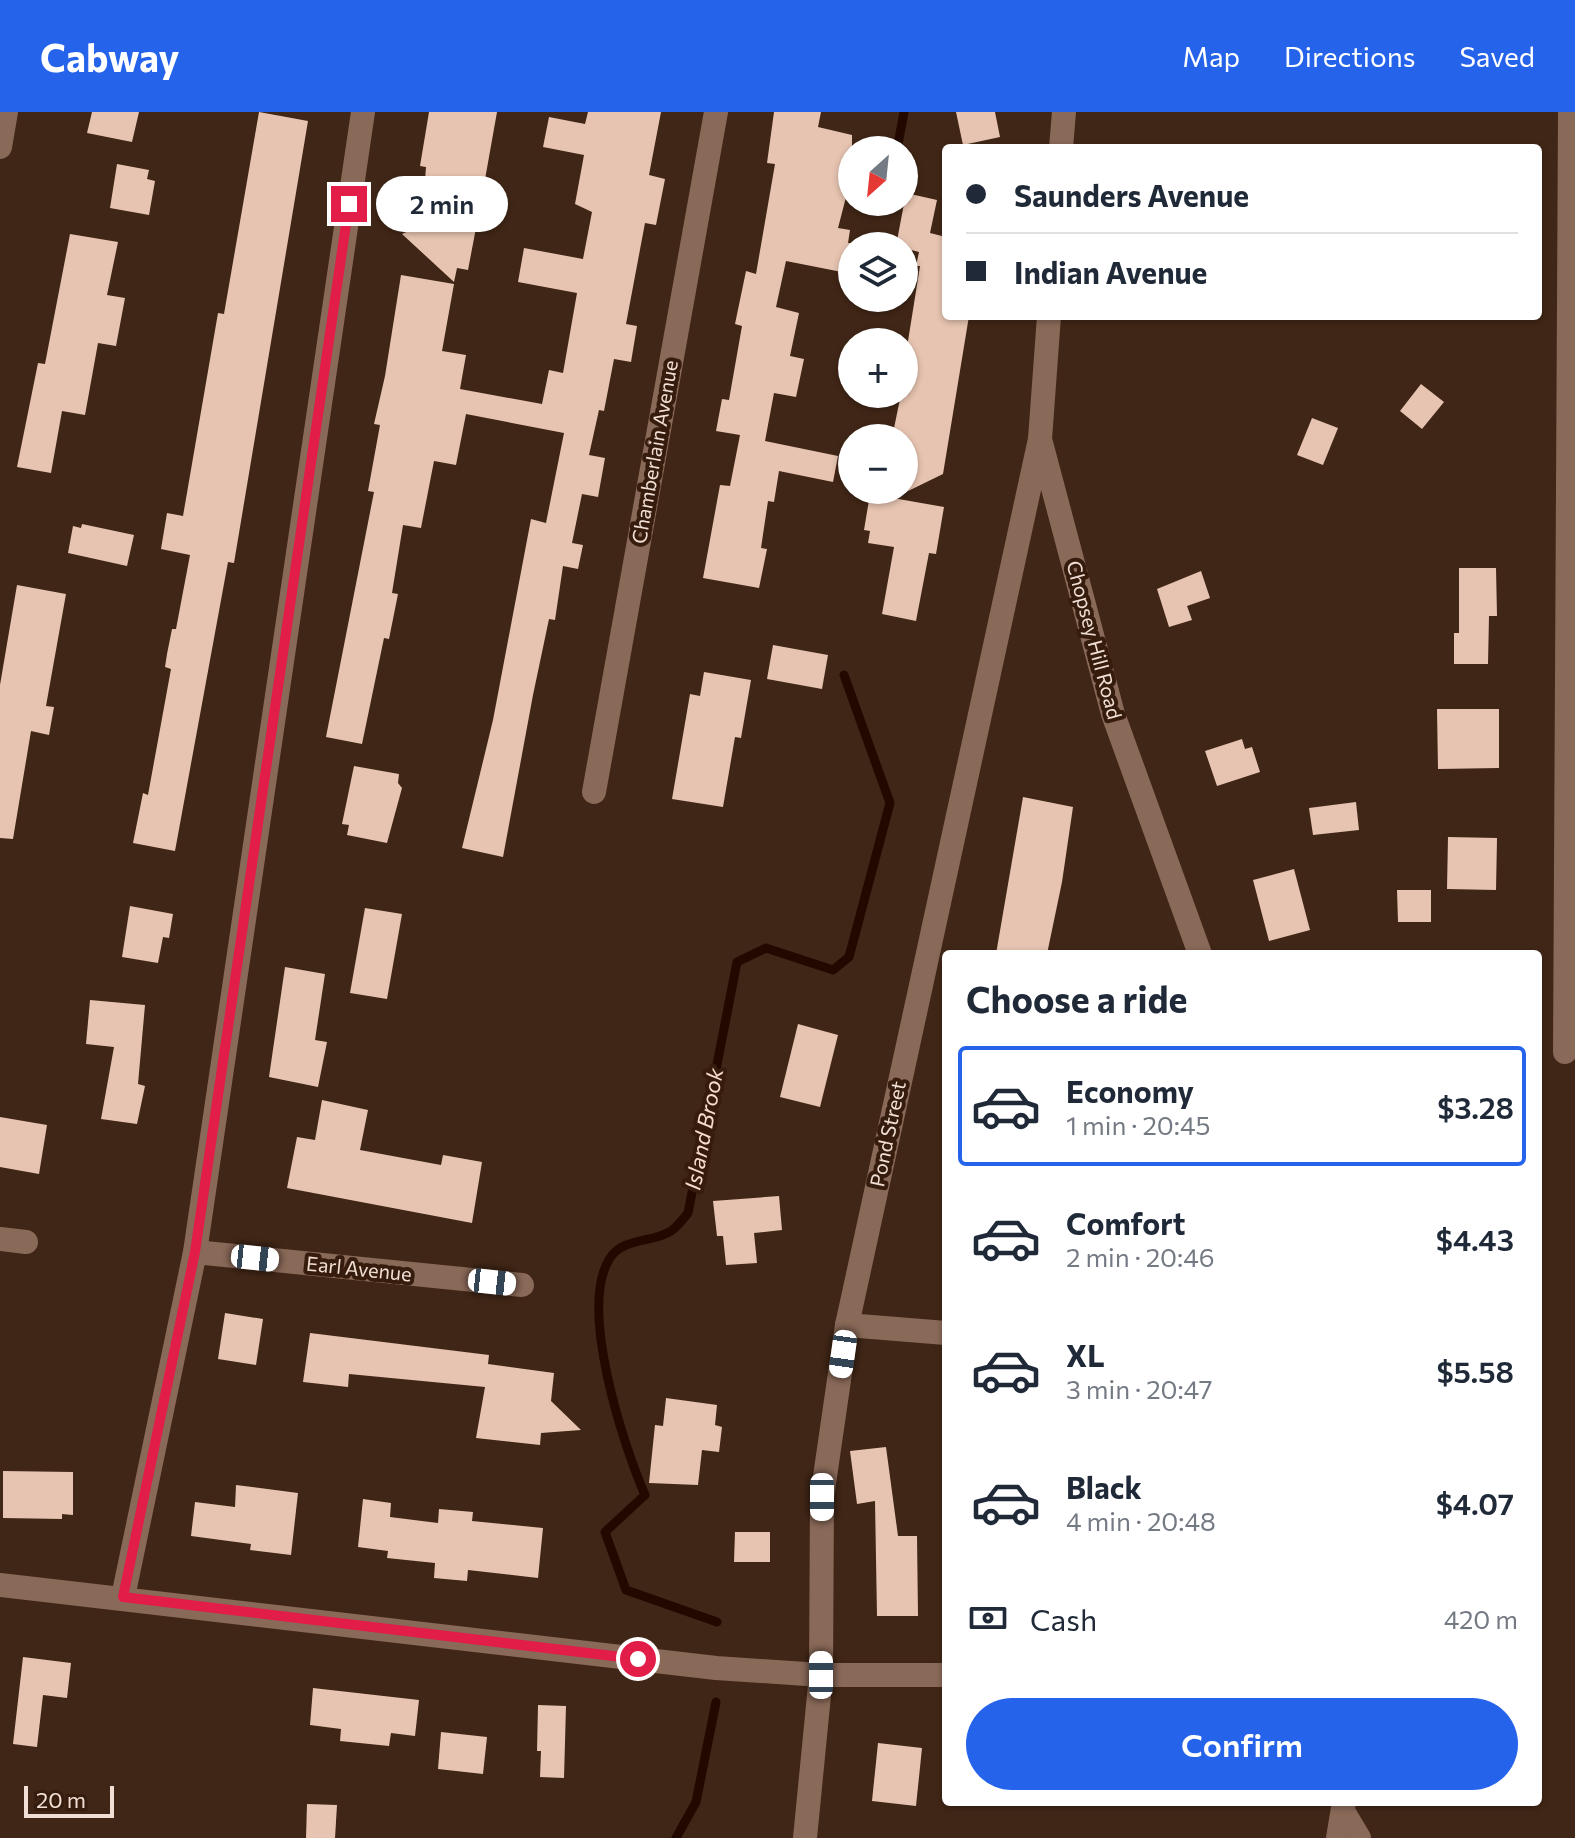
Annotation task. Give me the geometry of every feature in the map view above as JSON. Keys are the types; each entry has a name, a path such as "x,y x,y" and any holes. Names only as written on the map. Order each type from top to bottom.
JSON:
{"street":[{"path":"0,147 6,112"},
{"path":"123,1597 195,1252 363,112"},
{"name":"Chamberlain Avenue","path":"594,792 716,112"},
{"path":"1061,144 1064,112"},
{"path":"1565,1052 1570,112"},
{"name":"Chopsey Hill Road","path":"1049,320 1040,439 1113,714 1199,950"},
{"name":"Pond Street","path":"805,1838 821,1675 822,1497 847,1325 1040,439"},
{"path":"0,1239 26,1242"},
{"name":"Earl Avenue","path":"195,1252 522,1285"},
{"path":"847,1325 942,1333"},
{"path":"0,1585 716,1668 821,1675 942,1675"},
{"path":"1338,1838 1344,1807"},
{"path":"1344,1807 1359,1838"}],"building":[{"path":"92,112 139,112 132,142 87,133"},
{"path":"259,112 308,121 234,563 228,562 175,851 133,843 143,793 148,795 171,669 165,667 167,654 172,629 176,629 190,555 161,549 167,513 183,516 218,313 224,314"},
{"path":"429,112 497,112 484,185 451,224 476,228 468,270 457,268 454,282 402,234 417,227 426,167 420,166"},
{"path":"588,112 661,112 649,175 665,179 656,225 645,223 626,324 637,326 631,362 614,359 604,411 599,410 589,455 605,458 598,497 582,494 572,543 583,545 578,569 563,566 555,620 549,619 503,857 462,848 493,720 531,519 546,523 564,433 466,414 456,465 434,461 421,528 403,525 392,593 398,594 389,639 384,638 362,744 326,737 374,492 368,491 380,425 374,424 401,275 454,284 442,351 466,355 460,389 542,404 549,370 563,373 577,293 518,282 524,248 583,259 592,212 575,204 584,155 543,147 549,117 585,124"},
{"path":"774,112 821,112 818,127 852,135 838,136 838,216 841,216 838,228 850,230 838,232 838,271 786,261 776,307 799,313 790,356 804,359 796,397 774,393 765,441 838,456 833,482 779,471 774,502 768,501 761,548 767,549 759,588 703,578 720,485 730,486 740,435 716,431 722,399 729,400 742,326 735,324 746,271 756,274 775,164 767,163"},
{"path":"956,112 995,112 1000,137 963,144"},
{"path":"117,164 149,170 147,179 155,181 149,215 110,208"},
{"path":"918,196 937,200 930,233 942,236 942,320 968,320 943,474 918,486 918,424 895,424 898,408 918,408 918,328 910,328 913,312 918,312 918,232 899,232 902,216 918,216"},
{"path":"70,234 118,242 107,295 125,298 116,346 98,343 85,415 62,411 51,473 17,467 38,363 45,364"},
{"path":"1421,384 1444,402 1422,429 1400,411"},
{"path":"1312,418 1338,428 1323,465 1297,455"},
{"path":"918,502 944,507 936,554 929,553 916,621 882,614 894,547 868,543 870,531 864,530 868,504"},
{"path":"82,524 134,535 127,566 68,553 73,526 81,528"},
{"path":"1459,568 1496,568 1497,616 1489,616 1488,664 1454,664 1454,633 1459,633"},
{"path":"1201,571 1210,598 1187,606 1192,620 1169,627 1157,589"},
{"path":"17,585 66,594 46,706 54,707 49,735 31,731 13,839 0,838 0,685"},
{"path":"773,645 828,655 822,689 767,679"},
{"path":"704,672 751,680 741,738 735,737 723,807 672,799 690,694 700,696"},
{"path":"1437,709 1499,709 1499,768 1438,769"},
{"path":"1242,739 1245,749 1252,747 1260,772 1217,786 1205,751"},
{"path":"354,766 399,774 398,783 402,788 387,843 347,835 349,825 342,824"},
{"path":"1023,797 1073,807 1048,950 997,950"},
{"path":"1356,802 1359,830 1313,835 1309,808"},
{"path":"1448,837 1497,838 1496,890 1447,889"},
{"path":"1294,869 1310,930 1269,941 1253,880"},
{"path":"1397,890 1431,890 1431,922 1398,922"},
{"path":"130,906 173,914 169,938 163,937 158,963 122,957"},
{"path":"365,908 402,914 387,999 350,993"},
{"path":"285,967 325,974 315,1040 327,1042 318,1087 269,1077"},
{"path":"90,1000 145,1005 138,1084 145,1086 137,1124 101,1119 114,1047 86,1044"},
{"path":"798,1024 838,1035 820,1107 780,1097"},
{"path":"322,1100 368,1110 360,1150 441,1165 443,1155 482,1162 472,1223 287,1188 297,1137 315,1140"},
{"path":"0,1117 47,1125 39,1174 0,1167"},
{"path":"779,1196 782,1230 754,1233 757,1263 726,1265 723,1236 717,1236 713,1201"},
{"path":"225,1313 263,1319 256,1365 218,1359"},
{"path":"310,1333 489,1355 488,1364 554,1373 551,1401 581,1430 541,1433 540,1445 476,1438 485,1387 349,1374 348,1387 303,1382"},
{"path":"666,1398 717,1405 715,1425 722,1427 719,1452 702,1450 698,1485 649,1483 655,1425 663,1426"},
{"path":"886,1447 898,1536 917,1536 918,1616 877,1616 875,1501 857,1504 850,1451"},
{"path":"3,1471 73,1472 73,1515 62,1514 62,1519 3,1518"},
{"path":"236,1485 298,1493 291,1555 250,1550 251,1544 191,1536 195,1502 235,1507"},
{"path":"363,1499 391,1503 390,1517 438,1523 439,1509 473,1512 472,1521 543,1528 538,1578 468,1570 467,1581 434,1578 435,1563 387,1558 388,1551 358,1547"},
{"path":"735,1532 770,1532 770,1562 734,1562"},
{"path":"23,1657 71,1663 67,1698 43,1695 37,1747 13,1744"},
{"path":"313,1688 419,1700 415,1736 391,1733 389,1746 340,1741 341,1729 310,1725"},
{"path":"538,1705 566,1706 564,1778 540,1777"},
{"path":"441,1732 487,1737 483,1774 438,1769"},
{"path":"878,1743 922,1748 916,1806 872,1801"},
{"path":"307,1804 337,1805 335,1838 306,1838"}],"waterway":[{"name":"Island Brook","path":"900,136 904,112"},
{"name":"Island Brook","path":"717,1622 626,1590 605,1532 645,1495 607,1376 601,1341 601,1280 616,1251 631,1243 664,1235 688,1213 737,962 766,948 833,970 849,957 890,803 844,675"},
{"name":"Island Brook","path":"676,1838 696,1802 716,1702"}],"route":[{"path":"349,204 195,1252 123,1597 638,1659"}]}
